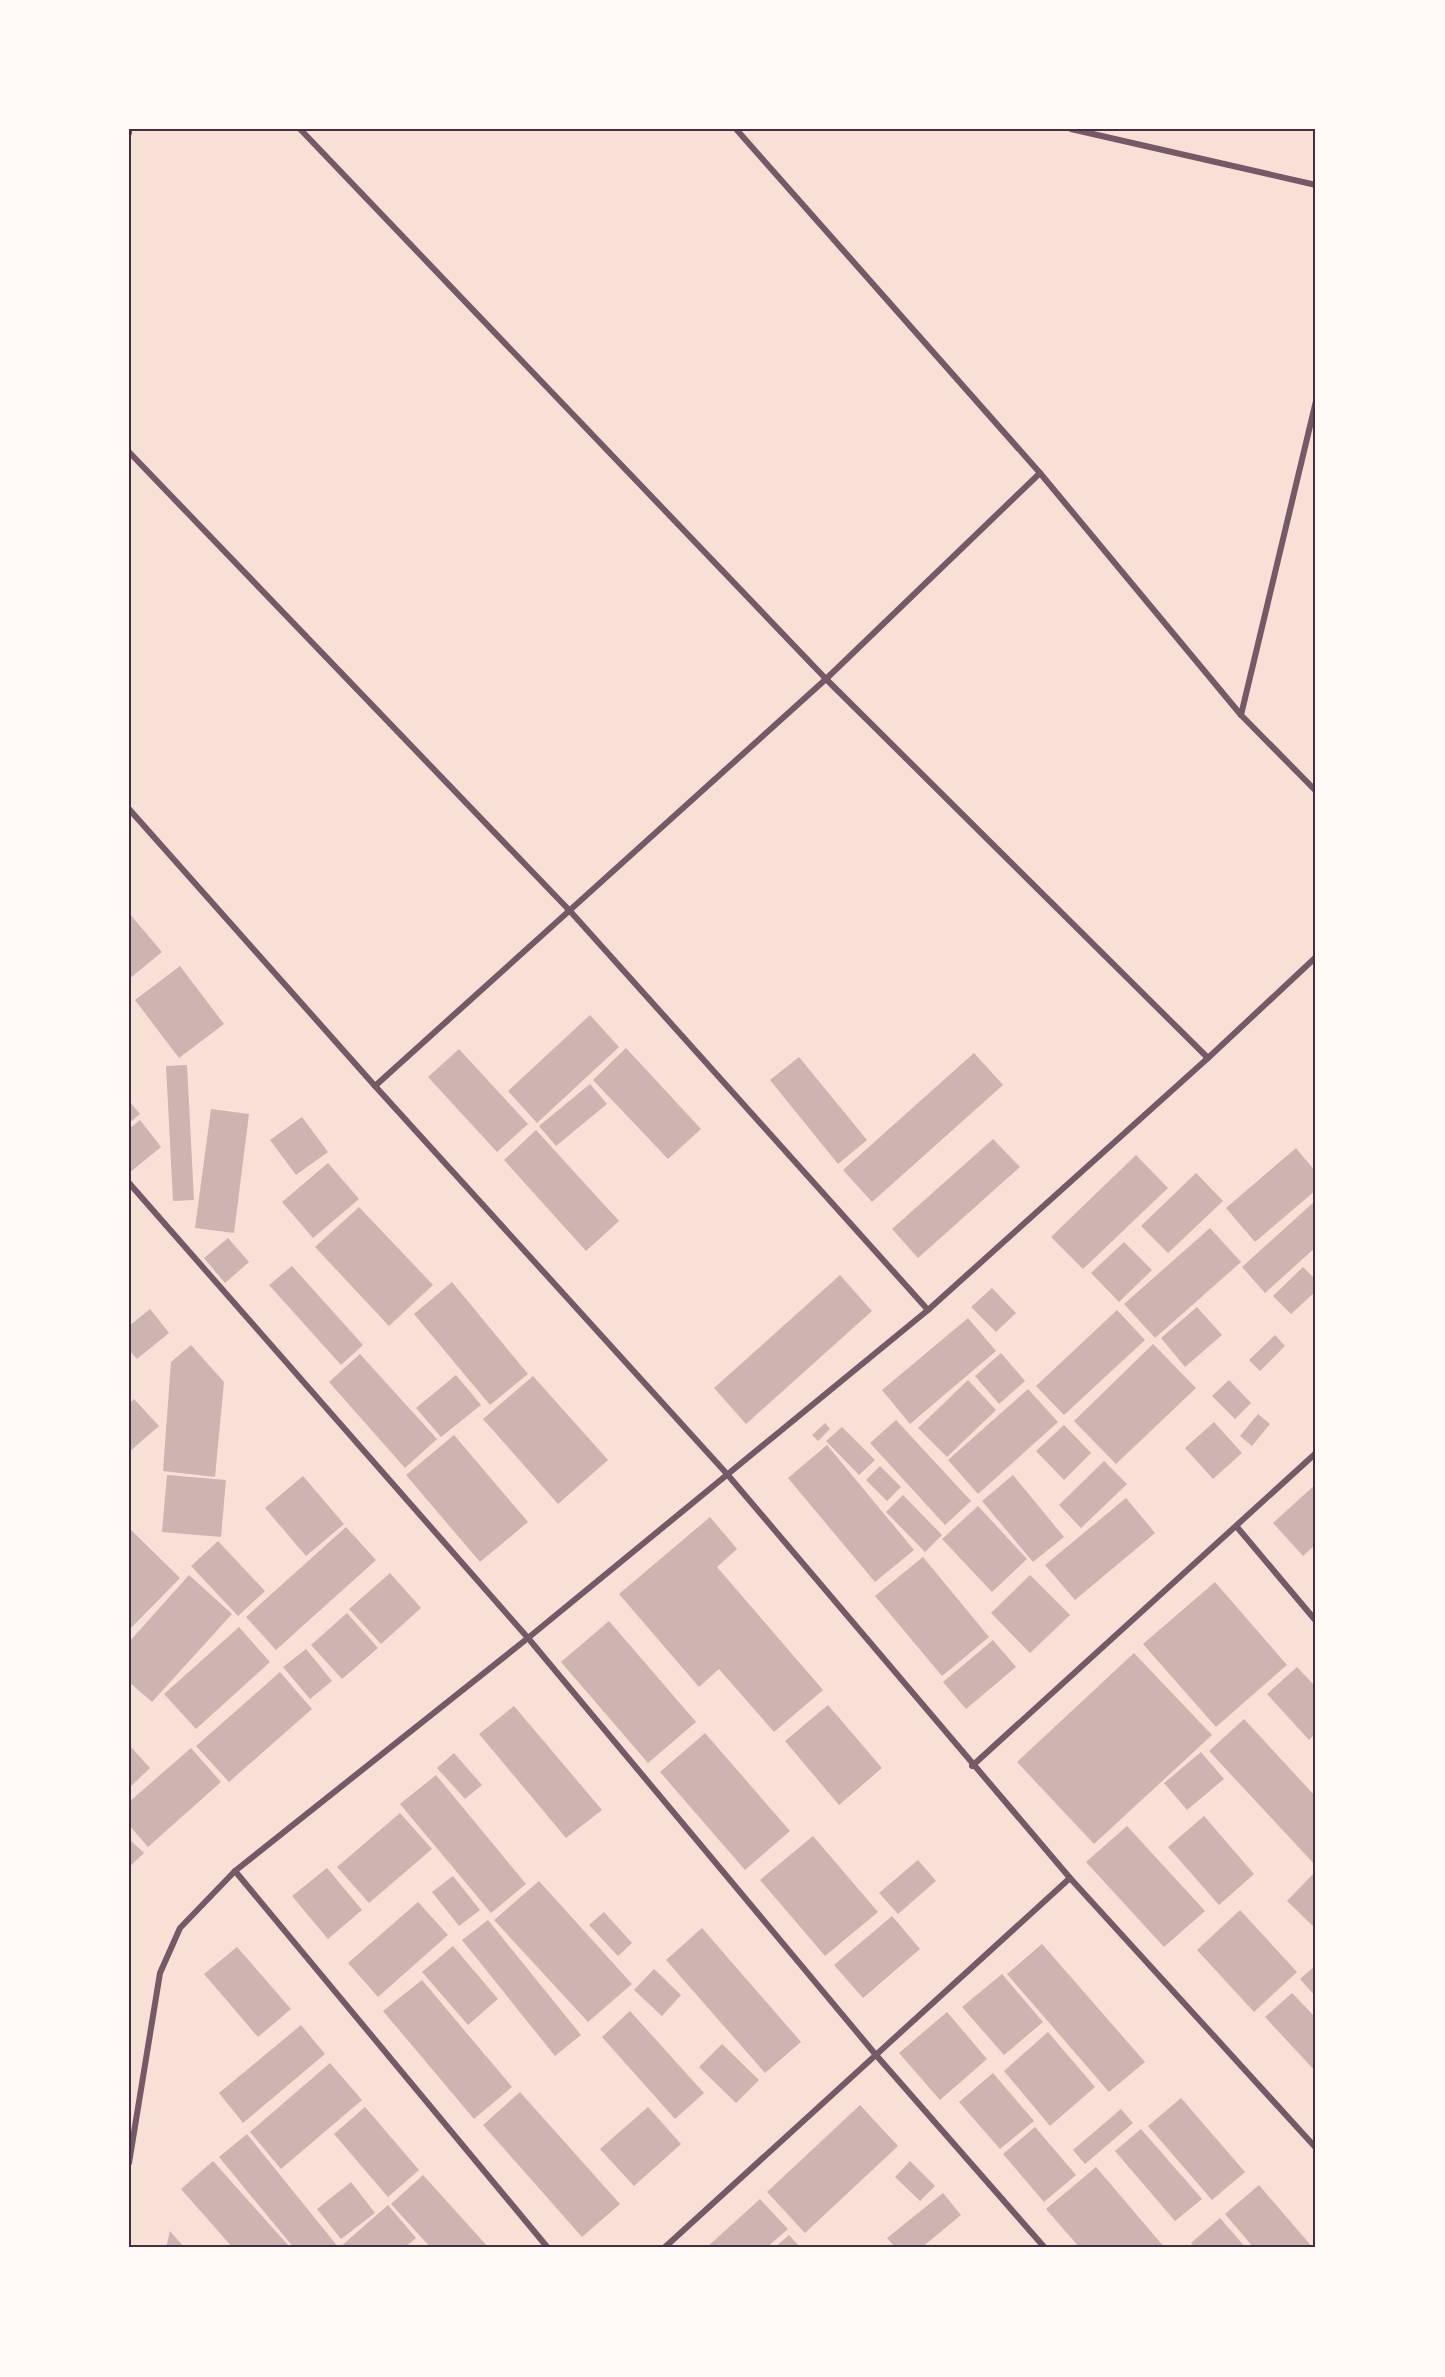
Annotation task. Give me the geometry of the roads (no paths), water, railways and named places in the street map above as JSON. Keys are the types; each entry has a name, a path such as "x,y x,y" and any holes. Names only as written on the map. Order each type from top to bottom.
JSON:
{"street":[{"path":"300,129 826,679 1208,1058"},
{"path":"736,129 1040,473 1241,715 1316,791"},
{"path":"1071,129 1316,185"},
{"path":"1241,715 1316,401"},
{"path":"129,452 570,911 928,1310"},
{"path":"375,1086 826,679 1040,473"},
{"path":"129,809 375,1086 727,1474 972,1766 1070,1878 1316,2148"},
{"path":"129,2163 160,1973 180,1928 235,1871 528,1638 928,1310 1208,1058 1316,957"},
{"path":"129,1183 528,1638 876,2055 1045,2248"},
{"path":"972,1766 1316,1453"},
{"path":"1237,1527 1316,1621"},
{"path":"235,1871 548,2248"},
{"path":"664,2248 1070,1878"}]}
